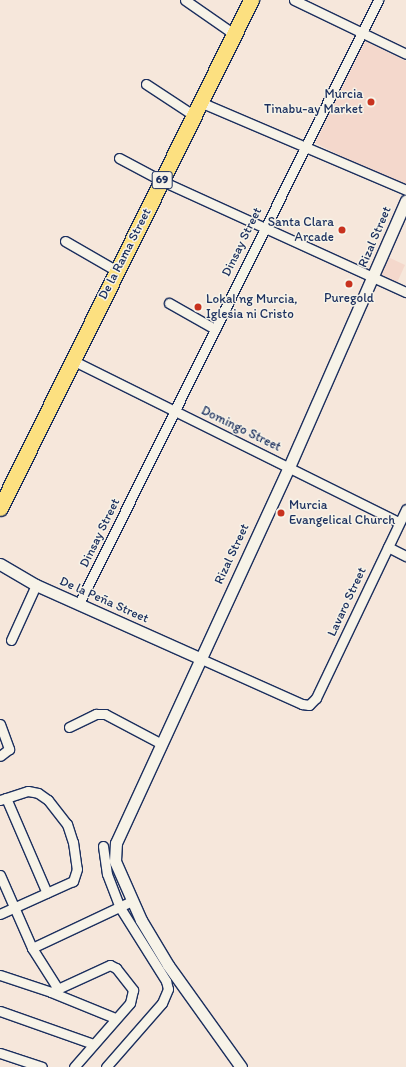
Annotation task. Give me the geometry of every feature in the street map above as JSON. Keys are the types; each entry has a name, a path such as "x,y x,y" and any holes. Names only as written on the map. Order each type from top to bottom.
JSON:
{"highway":[{"name":"De la Rama Street","path":"0,508 251,0"}],"street":[{"path":"185,0 234,34"},
{"path":"294,0 406,54"},
{"name":"Dinsay Street","path":"79,604 175,411 263,228 378,0"},
{"path":"146,84 196,109 304,146 406,190"},
{"path":"119,158 162,181 406,292"},
{"name":"Rizal Street","path":"241,1067 171,978 141,920 115,861 116,842 199,658 289,467 406,201"},
{"path":"65,241 116,271"},
{"path":"169,303 215,329"},
{"name":"Domingo Street","path":"72,360 399,522"},
{"name":"Lavaro Street","path":"199,658 302,704 310,705 316,698 406,509"},
{"path":"388,547 406,556"},
{"name":"De la Peña Street","path":"0,564 36,585 199,658"},
{"path":"11,640 36,585"},
{"path":"69,727 96,714 105,714 160,743"},
{"path":"0,724 9,749 0,756"},
{"path":"0,914 14,908 47,893 73,881 75,877 73,842 67,824 48,800 38,793 28,791 3,799 47,893"},
{"path":"103,846 107,874 119,906 171,978 162,1003 106,1067"},
{"path":"0,875 32,948 55,991"},
{"path":"32,948 132,901"},
{"path":"55,991 106,966 113,966 133,994 130,1003 115,1018 74,1067"},
{"path":"0,976 55,991 115,1018"},
{"path":"0,1012 93,1044"},
{"path":"0,1053 42,1067"}],"shaded area":[{"name":"Murcia Tinabu-ay Market","path":"365,41 406,61 406,188 315,143"},
{"path":"388,257 405,265 396,285 378,276"}],"place":[{"name":"Murcia Tinabu-ay Market","path":"371,102"},
{"name":"Santa Clara Arcade","path":"342,230"},
{"name":"Puregold","path":"349,284"},
{"name":"Lokal ng Murcia, Iglesia ni Cristo","path":"198,307"},
{"name":"Murcia Evangelical Church","path":"281,513"}]}
